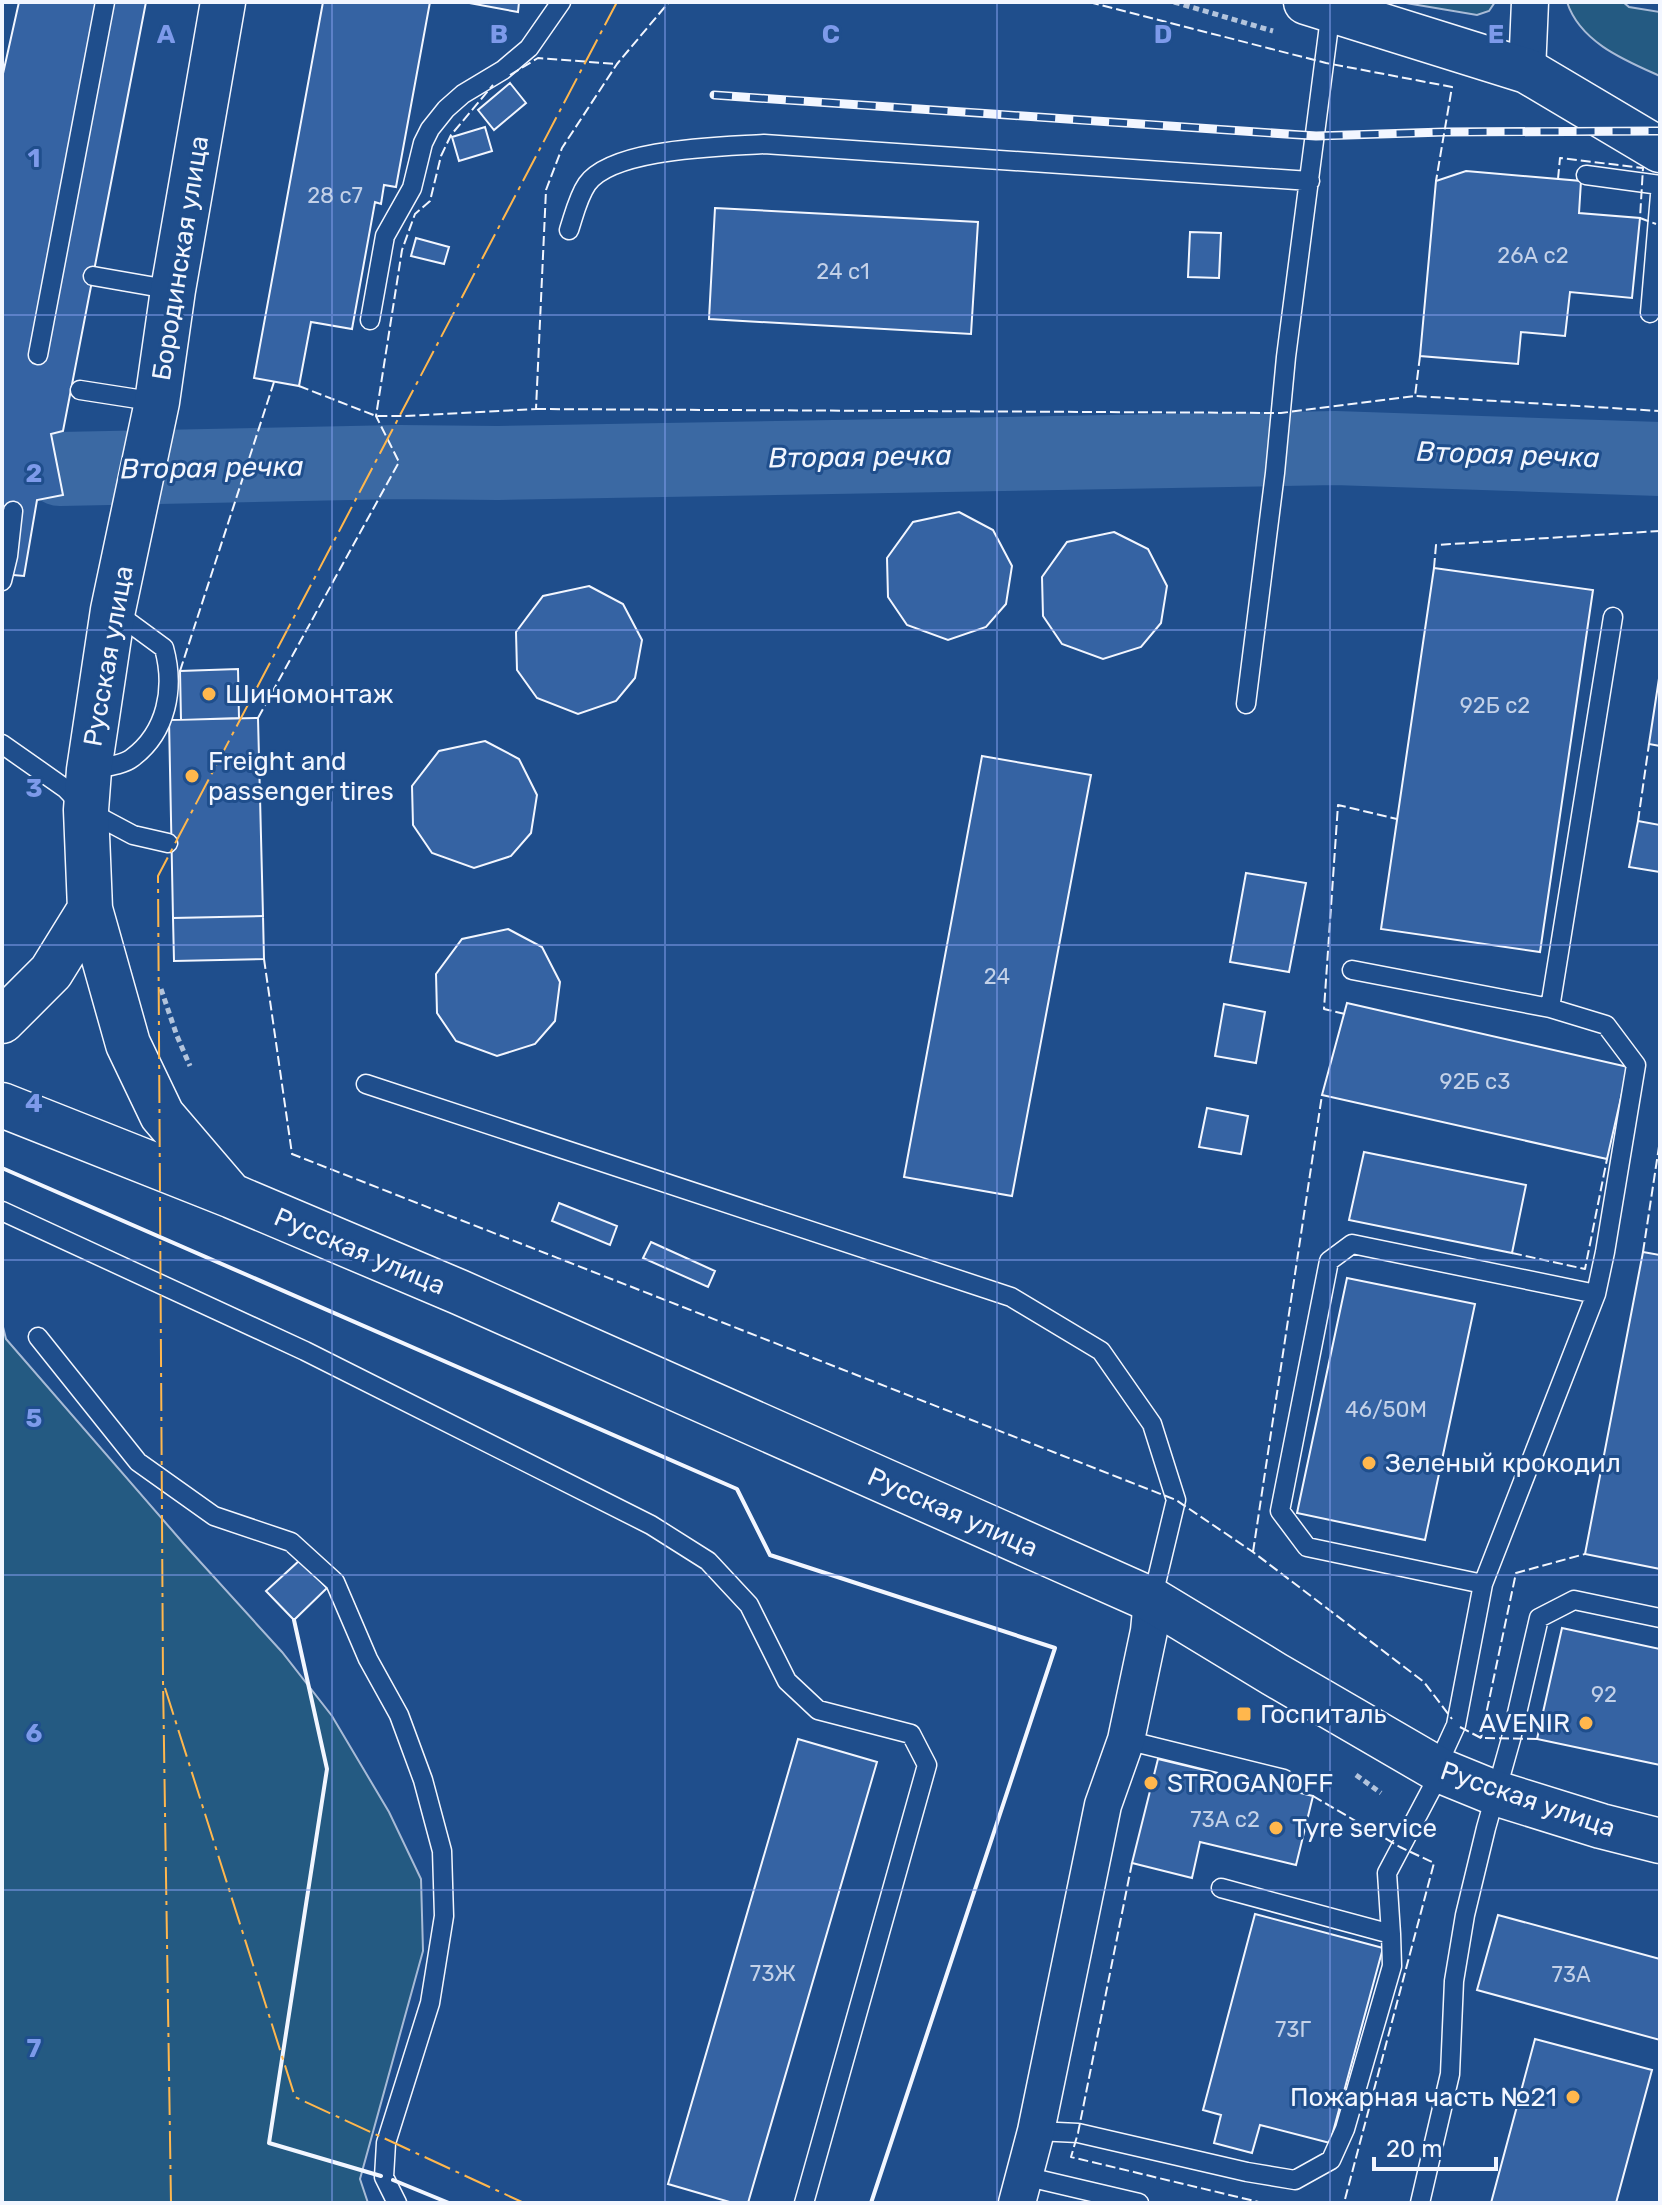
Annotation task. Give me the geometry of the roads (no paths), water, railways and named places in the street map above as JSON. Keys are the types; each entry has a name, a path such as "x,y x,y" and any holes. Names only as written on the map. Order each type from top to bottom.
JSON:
{"main road":[{"name":"Бородинская улица","path":"134,513 155,408 223,2"},
{"path":"1326,15 1527,71 1660,150"},
{"name":"Русская улица","path":"134,513 113,610 88,790 90,909 128,1044 162,1115 232,1196 459,1292 1152,1600 1437,1769 1495,1793 1660,1841"},
{"path":"2,1021 51,972 90,909"},
{"path":"2,1105 232,1196"}],"street":[{"path":"1527,71 1530,2"},
{"path":"1021,2190 1103,1805 1126,1740 1149,1631 1152,1600"}],"lane":[{"path":"38,355 105,2"},
{"path":"370,320 385,236 412,188 423,143 430,129 463,94 503,70 529,48 561,2"},
{"path":"1246,704 1286,357 1310,181 1326,15"},
{"path":"569,230 587,184 600,172 636,158 680,150 764,144 1310,181"},
{"path":"1586,175 1660,185"},
{"path":"1650,313 1660,195"},
{"path":"93,276 173,290"},
{"path":"80,390 155,408"},
{"path":"2,581 13,511"},
{"path":"2,744 66,789 88,790 130,760 154,735 168,706 170,671 164,648 113,610"},
{"path":"1550,1008 1613,617"},
{"path":"88,790 133,835 168,843"},
{"path":"1036,2131 1078,2133 1295,2180 1331,2160 1345,2129 1392,1966 1387,1873 1456,1725 1483,1584 1596,1294 1636,1065 1606,1025 1550,1008 1352,970"},
{"path":"366,1084 1011,1297 1101,1351 1152,1424 1176,1500 1152,1600"},
{"path":"2,1211 305,1351 651,1525 708,1561 749,1605 787,1681 818,1710 911,1734 927,1765 804,2203"},
{"path":"1483,1584 1307,1547 1280,1511 1329,1261 1352,1244 1596,1294"},
{"path":"38,1337 138,1462 214,1516 291,1542 335,1582 368,1659 399,1715 423,1780 442,1851 444,1916 430,2003 386,2143 384,2177 397,2203"},
{"path":"1420,2203 1450,2074 1454,1981 1465,1915 1539,1618 1574,1600 1660,1618"},
{"path":"1126,1740 1284,1779"},
{"path":"1221,1888 1391,1934"},
{"path":"1021,2190 1139,2203"}],"waterway":[{"name":"Вторая речка","path":"60,469 1335,448 1660,459"}],"railway":[{"path":"714,95 1316,136 1660,131"}],"place":[{"name":"Шиномонтаж","path":"209,694"},
{"name":"Freight and passenger tires","path":"192,776"},
{"name":"Зеленый крокодил","path":"1369,1463"},
{"name":"Госпиталь","path":"1244,1714"},
{"name":"AVENIR","path":"1586,1723"},
{"name":"STROGANOFF","path":"1151,1783"},
{"name":"Tyre service","path":"1276,1828"},
{"name":"Пожарная часть №21","path":"1573,2097"}]}
